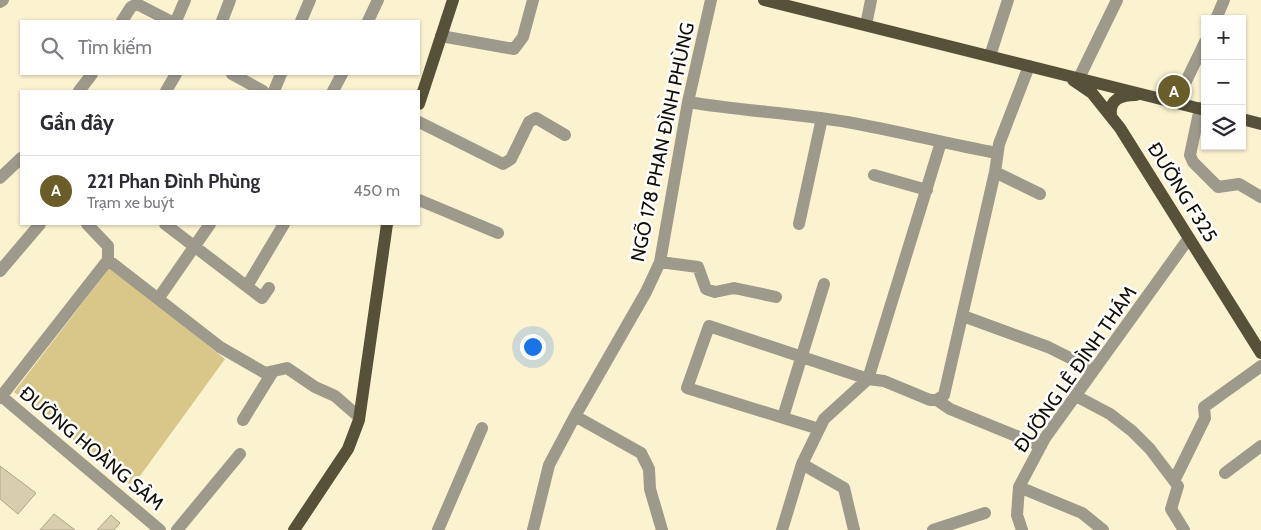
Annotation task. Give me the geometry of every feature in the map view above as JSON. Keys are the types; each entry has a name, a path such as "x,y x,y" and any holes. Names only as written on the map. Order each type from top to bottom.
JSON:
{"main road":[{"path":"420,101 453,0"},
{"path":"764,0 1201,108"},
{"name":"ĐƯỜNG F325","path":"1052,71 1077,82 1092,93 1111,116 1261,353"},
{"path":"1111,116 1111,106 1117,98 1145,94"},
{"path":"1246,120 1261,124"},
{"path":"299,528 348,449 359,417 387,225"}],"street":[{"path":"176,20 185,0"},
{"path":"222,20 230,0"},
{"path":"301,20 310,0"},
{"path":"368,20 378,0"},
{"path":"441,36 514,49 523,37 533,0"},
{"name":"NGÕ 178 PHAN ĐÌNH PHÙNG","path":"533,530 549,465 646,292 660,262 688,102 711,0"},
{"path":"866,25 870,0"},
{"path":"990,56 1008,0"},
{"path":"1079,78 1117,0"},
{"path":"1218,15 1224,0"},
{"path":"123,20 131,7 137,4 168,20"},
{"path":"1176,102 1201,50"},
{"path":"819,429 688,388 709,326 868,379 884,381 930,400 937,400 944,395 995,172 998,149 1029,66"},
{"path":"81,90 91,75"},
{"path":"167,90 175,75"},
{"path":"234,75 261,90"},
{"path":"274,90 281,75"},
{"path":"334,90 341,75"},
{"path":"688,102 742,111 822,118 941,142 998,149"},
{"path":"1201,116 1190,155 1193,162 1218,187 1239,184 1261,197"},
{"path":"799,224 822,118"},
{"path":"420,123 500,163 507,163 512,159 532,119 540,120 565,135"},
{"path":"782,530 802,464 824,419 868,379 941,142"},
{"path":"0,178 20,159"},
{"path":"995,172 1040,194"},
{"path":"874,174 927,190"},
{"path":"420,200 498,233"},
{"path":"0,271 39,225"},
{"path":"0,397 108,260 108,246 89,225"},
{"path":"166,225 262,298 269,288"},
{"path":"158,299 209,225"},
{"path":"247,286 283,225"},
{"name":"ĐƯỜNG LÊ ĐÌNH THÁM","path":"1022,530 1017,515 1019,487 1041,446 1189,238"},
{"path":"108,260 220,348 265,373 272,373"},
{"path":"660,262 698,267 706,289 715,292 734,288 776,296"},
{"path":"784,417 824,284"},
{"path":"963,316 1048,347 1094,370"},
{"path":"1175,479 1205,418 1204,407 1261,366"},
{"path":"243,420 272,373 280,368 287,368 315,387 335,396 359,417"},
{"path":"1076,396 1110,414 1132,431 1175,479 1178,489 1171,509 1184,530"},
{"name":"ĐƯỜNG HOÀNG SÂM","path":"0,397 153,528"},
{"path":"937,400 950,410 1041,446"},
{"path":"575,416 641,453 649,469 650,489 662,530"},
{"path":"438,530 482,428"},
{"path":"1225,473 1261,446"},
{"path":"177,530 240,454"},
{"path":"802,464 844,488 854,530"},
{"path":"1019,487 1082,513 1098,524 1103,530"},
{"path":"932,530 985,513"}],"shaded area":[{"path":"110,267 225,359 132,487 14,392"}],"building":[{"path":"0,466 36,493 18,514 0,499"},
{"path":"54,514 75,530 40,530"},
{"path":"111,515 120,523 114,530 97,530"}],"place":[{"name":"221 Phan Đình Phùng","path":"1174,91"}]}
